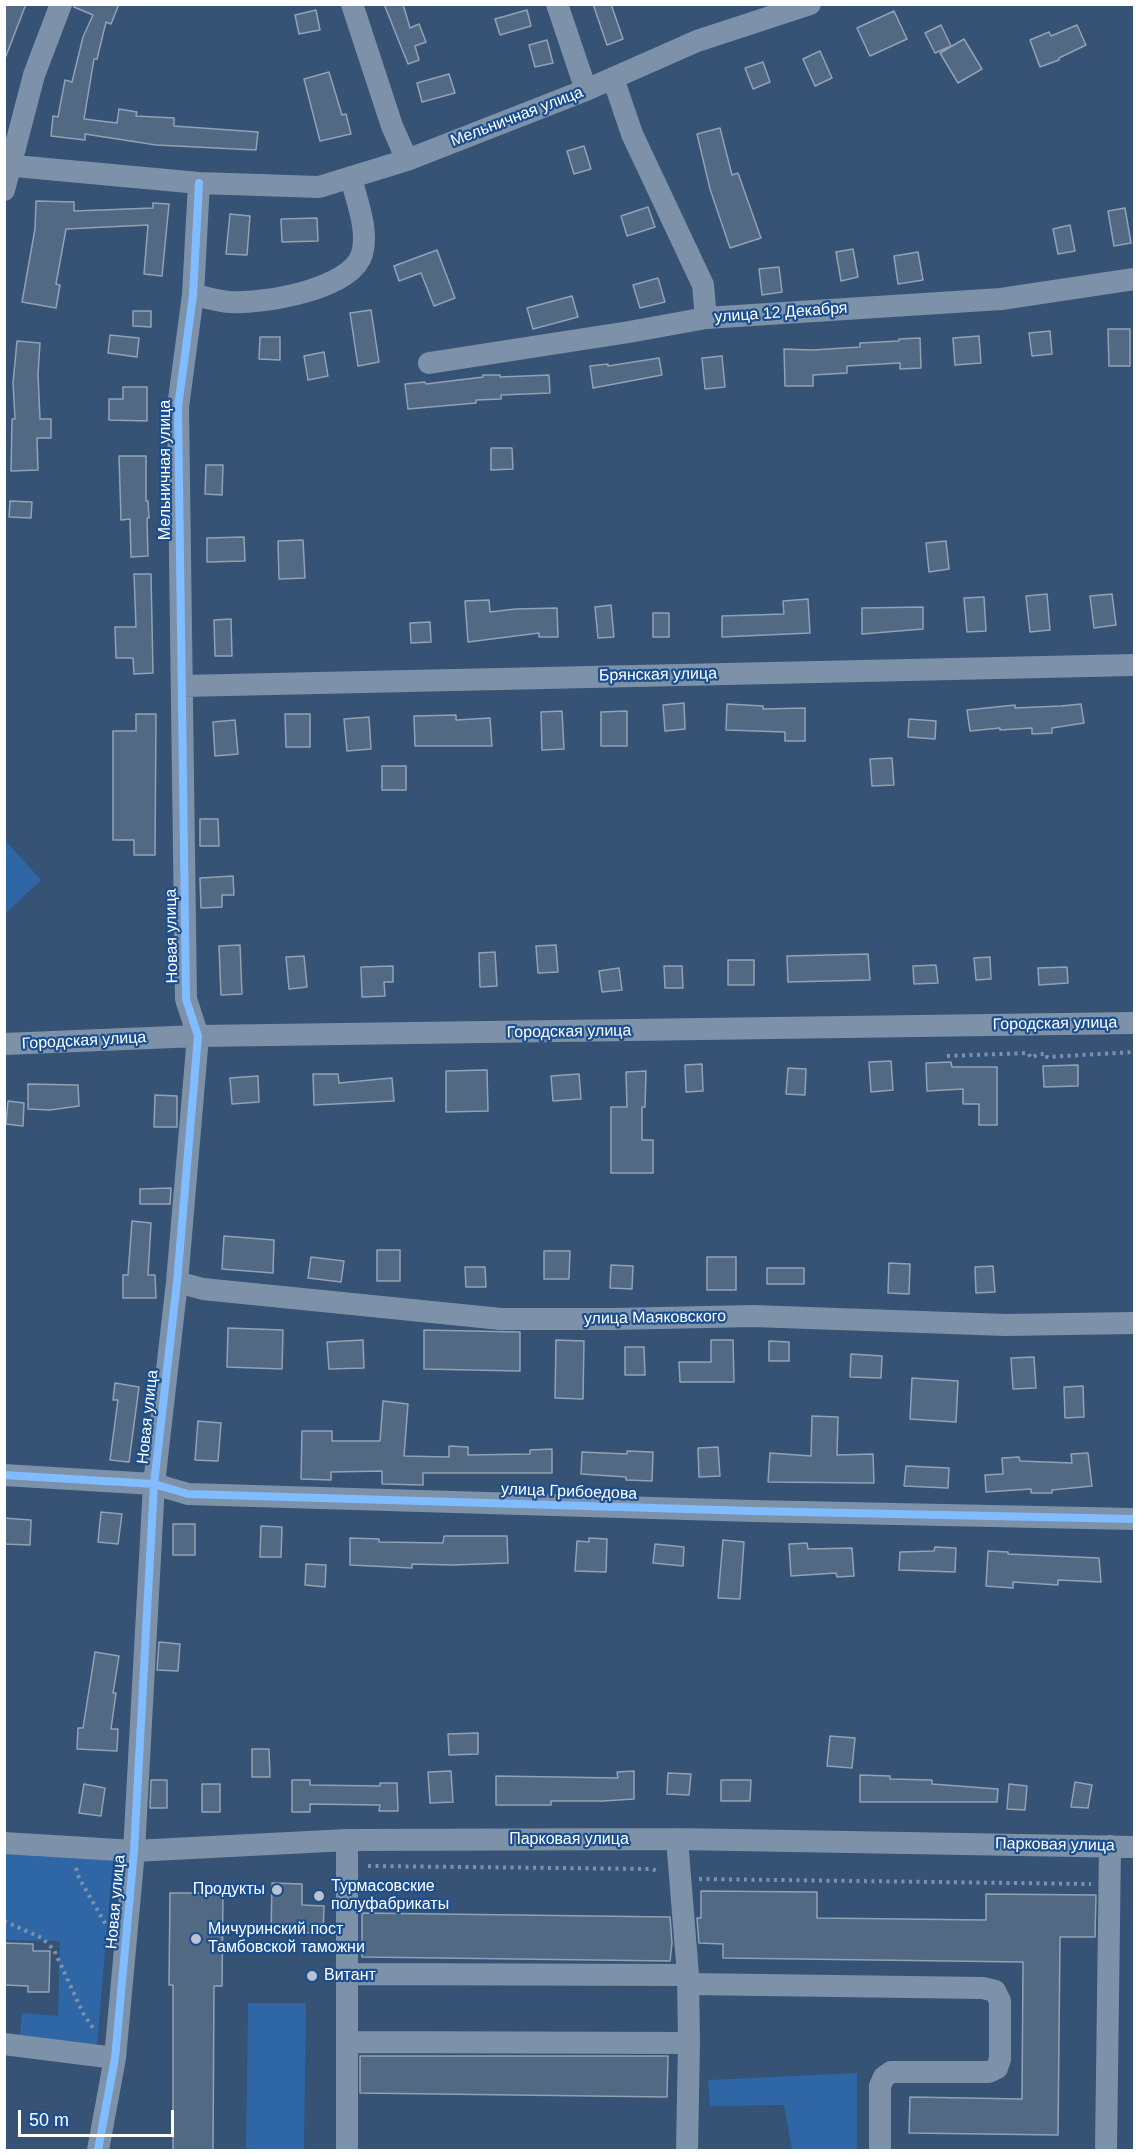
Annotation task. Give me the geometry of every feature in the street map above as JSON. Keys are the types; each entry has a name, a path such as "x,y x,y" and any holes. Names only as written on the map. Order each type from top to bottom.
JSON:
{"street":[{"path":"4,190 8,165 34,75 61,4"},
{"path":"352,4 392,126 407,160"},
{"path":"557,4 586,90"},
{"name":"Мельничная улица","path":"8,165 200,183 320,187 407,160 586,90 756,13 810,4"},
{"path":"613,78 632,134 703,285 706,318"},
{"path":"193,295 230,302 273,299 318,288 339,278 356,266 362,254 362,219 351,177"},
{"name":"Мельничная улица","path":"182,686 178,407 193,295 200,183"},
{"name":"улица 12 Декабря","path":"429,363 706,318 1001,299 1134,279"},
{"name":"Брянская улица","path":"182,686 1134,665"},
{"name":"Новая улица","path":"98,2151 115,2058 125,1953 134,1851 154,1484 177,1282 198,1036 186,999 182,686"},
{"name":"Городская улица","path":"4,1044 198,1036 1134,1023"},
{"name":"улица Маяковского","path":"177,1282 203,1289 501,1319 753,1316 1006,1325 1134,1323"},
{"name":"улица Грибоедова","path":"4,1475 154,1484 188,1494 753,1511 1134,1518"},
{"path":"677,1839 688,1980 687,2140 706,2151"},
{"name":"Парковая улица","path":"4,1843 134,1851 347,1840 677,1839 1134,1847"},
{"path":"347,1840 347,2151"},
{"path":"1106,2151 1110,1846"},
{"path":"347,1974 688,1980 983,1988 995,1991 1000,2001 1000,2059 997,2068 989,2072 891,2072 884,2077 880,2086 879,2151"},
{"path":"347,2042 689,2043"},
{"path":"4,2044 115,2058"}],"path":[{"path":"947,1056 1028,1053 1031,1058 1039,1054 1047,1054 1047,1057 1134,1053"},
{"path":"70,1847 80,1878 100,1916 125,1953"},
{"path":"347,1866 652,1869 680,1879 1110,1885"},
{"path":"4,1921 42,1938 54,1950 83,2013 96,2031"}],"shaded area":[{"path":"5,840 41,880 5,914"},
{"path":"4,1853 113,1860 97,2045 20,2035 22,2013 58,2016 60,1941 5,1940"},
{"path":"248,2003 306,2003 304,2150 246,2150"},
{"path":"857,2073 857,2150 792,2150 784,2105 710,2106 708,2080"}],"building":[{"path":"4,4 26,4 6,56 4,55"},
{"path":"74,4 119,4 111,24 106,22 97,59 94,59 84,119 117,123 119,109 137,112 136,116 174,118 174,126 258,132 256,150 156,145 85,134 85,140 51,136 53,116 58,117 65,80 72,82 83,37 93,15 74,7"},
{"path":"384,4 403,4 410,28 419,24 426,42 415,46 419,60 408,64"},
{"path":"593,4 611,4 623,39 607,45"},
{"path":"316,10 320,30 299,34 295,15"},
{"path":"527,10 531,26 500,35 495,19"},
{"path":"894,11 907,39 870,56 857,28"},
{"path":"941,25 951,46 935,53 925,33"},
{"path":"1077,25 1086,45 1059,60 1040,67 1030,40 1049,32 1051,36"},
{"path":"964,39 982,69 958,83 940,53"},
{"path":"547,40 553,63 535,67 529,45"},
{"path":"820,51 832,78 815,86 803,59"},
{"path":"763,62 770,82 753,89 745,68"},
{"path":"329,72 342,115 346,114 351,134 320,141 304,79"},
{"path":"449,74 455,93 422,102 417,83"},
{"path":"720,128 732,175 738,173 761,238 730,248 710,189 697,134"},
{"path":"584,146 591,169 574,174 567,151"},
{"path":"36,201 74,202 74,211 153,208 153,203 169,204 162,276 144,274 148,225 66,229 56,284 60,285 56,308 22,302 35,229"},
{"path":"648,207 655,227 627,236 621,216"},
{"path":"1125,208 1131,243 1114,246 1108,211"},
{"path":"230,214 250,216 247,255 226,254"},
{"path":"317,218 318,241 282,242 281,219"},
{"path":"1070,225 1075,251 1058,254 1053,229"},
{"path":"853,249 858,277 841,281 836,252"},
{"path":"437,250 455,298 434,306 421,273 399,281 394,266"},
{"path":"918,252 923,280 898,284 894,256"},
{"path":"779,267 782,292 762,295 759,269"},
{"path":"658,278 665,302 640,308 633,285"},
{"path":"572,296 578,317 533,329 527,308"},
{"path":"371,310 379,362 358,366 350,313"},
{"path":"133,311 151,311 151,327 133,326"},
{"path":"1108,329 1130,329 1130,366 1109,366"},
{"path":"1050,331 1052,354 1032,356 1029,333"},
{"path":"110,335 139,338 137,357 108,353"},
{"path":"979,336 981,363 955,365 953,338"},
{"path":"260,337 280,337 280,360 259,359"},
{"path":"920,338 921,368 900,369 900,363 847,366 847,373 813,375 813,386 785,386 784,349 860,347 860,343"},
{"path":"17,341 40,343 38,374 40,419 51,419 51,438 37,438 38,470 11,471 12,419 15,419 13,383"},
{"path":"324,352 328,376 308,380 304,356"},
{"path":"722,356 725,387 705,389 702,358"},
{"path":"659,358 662,375 593,388 590,366 608,364 608,366"},
{"path":"483,375 500,375 500,377 549,375 550,393 501,395 501,399 476,400 476,403 408,409 405,384 425,382 426,384 483,377"},
{"path":"123,387 147,387 147,421 109,420 109,399 123,399"},
{"path":"491,448 512,448 513,469 491,470"},
{"path":"119,456 146,456 148,556 131,557 130,519 121,520"},
{"path":"206,465 223,465 222,495 205,494"},
{"path":"10,501 32,502 31,518 9,517"},
{"path":"244,537 245,561 207,562 207,538"},
{"path":"303,540 305,578 279,579 278,541"},
{"path":"946,541 949,569 929,572 926,543"},
{"path":"134,574 151,574 153,673 134,674 133,658 116,658 115,627 136,627"},
{"path":"1047,594 1050,630 1030,632 1026,596"},
{"path":"1112,594 1116,625 1094,628 1090,596"},
{"path":"984,597 986,631 967,632 964,598"},
{"path":"808,599 810,633 722,637 722,616 784,614 783,601"},
{"path":"489,600 490,612 557,608 558,637 539,637 539,633 468,642 465,601"},
{"path":"611,605 614,637 598,638 595,607"},
{"path":"923,607 923,629 862,634 862,608"},
{"path":"653,613 669,613 669,637 653,637"},
{"path":"231,619 232,656 215,656 214,620"},
{"path":"430,622 431,642 411,643 410,623"},
{"path":"684,703 685,729 665,731 663,705"},
{"path":"727,704 763,706 763,709 805,708 805,741 785,741 785,732 726,730"},
{"path":"1081,704 1084,723 1052,728 1052,733 1032,734 1032,728 970,731 967,710 1015,705 1015,708"},
{"path":"562,711 564,749 542,750 541,712"},
{"path":"627,711 627,746 601,746 601,712"},
{"path":"136,714 156,714 155,855 134,855 134,840 113,840 113,731 136,731"},
{"path":"285,714 310,714 310,747 286,747"},
{"path":"456,715 456,720 490,718 492,746 415,746 414,716"},
{"path":"369,717 371,749 347,751 344,719"},
{"path":"909,719 936,721 935,739 908,737"},
{"path":"235,720 238,754 215,756 213,722"},
{"path":"892,758 894,785 872,786 870,759"},
{"path":"382,766 406,766 406,790 382,790"},
{"path":"200,819 218,819 219,846 200,846"},
{"path":"233,876 234,895 222,895 222,907 201,908 200,878"},
{"path":"240,945 242,994 221,995 219,946"},
{"path":"556,945 558,972 538,973 536,946"},
{"path":"495,952 497,986 480,987 479,953"},
{"path":"868,954 870,980 788,982 787,956"},
{"path":"304,956 307,987 289,989 286,957"},
{"path":"990,957 991,979 976,980 974,958"},
{"path":"728,960 754,960 754,985 728,985"},
{"path":"936,965 938,983 914,984 913,966"},
{"path":"393,966 393,982 384,982 385,996 362,997 361,967"},
{"path":"664,966 682,966 683,988 665,988"},
{"path":"1067,967 1068,983 1039,985 1038,968"},
{"path":"619,968 622,990 602,992 599,971"},
{"path":"891,1061 893,1090 871,1092 869,1062"},
{"path":"951,1062 952,1067 997,1067 997,1125 979,1125 979,1104 963,1104 963,1089 927,1091 926,1063"},
{"path":"702,1064 703,1091 686,1092 685,1065"},
{"path":"1078,1065 1078,1086 1044,1087 1043,1066"},
{"path":"788,1068 806,1069 805,1095 786,1094"},
{"path":"487,1070 488,1111 446,1112 446,1071"},
{"path":"646,1071 645,1107 642,1107 642,1140 653,1140 653,1173 611,1173 611,1107 627,1107 626,1072"},
{"path":"313,1074 338,1074 339,1083 392,1078 394,1101 314,1105"},
{"path":"579,1074 581,1099 553,1101 551,1076"},
{"path":"258,1076 259,1102 232,1104 230,1078"},
{"path":"28,1084 78,1085 79,1106 50,1110 28,1109"},
{"path":"155,1095 177,1096 177,1127 154,1127"},
{"path":"8,1101 24,1103 23,1126 6,1124"},
{"path":"171,1188 170,1204 140,1204 140,1189"},
{"path":"132,1221 151,1223 148,1275 155,1275 156,1298 123,1298 123,1275 128,1275"},
{"path":"224,1236 274,1240 273,1273 222,1269"},
{"path":"377,1250 400,1250 400,1281 377,1281"},
{"path":"544,1251 570,1251 569,1279 544,1279"},
{"path":"311,1257 344,1261 341,1282 308,1278"},
{"path":"707,1257 736,1257 736,1290 707,1290"},
{"path":"889,1263 910,1264 909,1294 888,1293"},
{"path":"611,1265 633,1266 632,1289 610,1288"},
{"path":"993,1266 995,1292 976,1293 975,1267"},
{"path":"465,1267 485,1267 486,1287 466,1287"},
{"path":"767,1268 804,1268 804,1284 767,1284"},
{"path":"228,1328 283,1330 282,1369 227,1367"},
{"path":"424,1330 520,1332 520,1371 424,1369"},
{"path":"363,1340 364,1368 329,1369 327,1342"},
{"path":"556,1340 584,1341 583,1399 555,1398"},
{"path":"711,1340 733,1340 734,1382 680,1382 679,1362 711,1362"},
{"path":"769,1341 789,1342 789,1361 769,1361"},
{"path":"625,1347 644,1347 645,1375 625,1375"},
{"path":"851,1354 882,1356 881,1378 850,1377"},
{"path":"1034,1357 1036,1388 1013,1389 1011,1358"},
{"path":"912,1378 958,1381 956,1422 910,1419"},
{"path":"115,1383 139,1387 129,1462 110,1460 118,1400 113,1400"},
{"path":"1083,1386 1084,1417 1065,1418 1064,1387"},
{"path":"383,1401 408,1404 404,1456 449,1457 449,1446 468,1447 468,1455 530,1454 530,1450 552,1449 552,1473 423,1473 423,1485 382,1484 382,1471 331,1472 331,1480 301,1479 302,1431 332,1431 332,1441 380,1441"},
{"path":"812,1416 838,1417 837,1455 873,1454 874,1483 768,1482 770,1453 811,1456"},
{"path":"198,1421 221,1423 218,1461 195,1460"},
{"path":"718,1447 720,1476 699,1477 698,1448"},
{"path":"627,1451 653,1452 652,1481 581,1474 582,1452 627,1454"},
{"path":"1088,1453 1092,1486 1052,1490 1052,1493 1031,1493 1031,1489 986,1492 985,1475 1003,1474 1002,1458 1019,1457 1020,1461 1072,1463 1071,1454"},
{"path":"906,1466 949,1468 948,1488 904,1486"},
{"path":"101,1512 122,1514 118,1544 98,1542"},
{"path":"4,1518 31,1520 30,1545 4,1544"},
{"path":"173,1524 195,1524 195,1555 173,1555"},
{"path":"261,1526 282,1527 281,1557 260,1557"},
{"path":"444,1536 507,1536 508,1563 412,1564 412,1568 350,1565 350,1538 379,1539 379,1542 443,1543"},
{"path":"589,1538 607,1539 606,1572 575,1571 577,1541 589,1542"},
{"path":"723,1540 744,1542 740,1599 718,1598"},
{"path":"807,1543 808,1549 852,1548 854,1576 837,1577 836,1573 791,1576 789,1544"},
{"path":"655,1544 684,1547 683,1566 653,1563"},
{"path":"935,1547 956,1548 955,1572 899,1570 900,1552 934,1551"},
{"path":"988,1551 1099,1558 1101,1582 1058,1580 1058,1585 1013,1582 1013,1588 986,1586"},
{"path":"306,1564 326,1565 325,1587 305,1585"},
{"path":"159,1642 180,1644 178,1671 157,1670"},
{"path":"95,1652 119,1656 113,1693 116,1693 111,1729 118,1729 117,1751 77,1749 78,1728 83,1728"},
{"path":"478,1733 478,1754 449,1755 448,1734"},
{"path":"830,1736 855,1738 852,1768 827,1766"},
{"path":"252,1749 269,1749 270,1777 252,1777"},
{"path":"451,1771 453,1802 430,1803 428,1772"},
{"path":"634,1771 634,1799 551,1801 551,1805 496,1805 496,1776 618,1778 617,1772"},
{"path":"668,1773 691,1774 689,1795 667,1794"},
{"path":"860,1775 890,1776 890,1779 932,1780 932,1784 998,1789 997,1802 860,1802"},
{"path":"151,1780 167,1780 167,1808 150,1808"},
{"path":"292,1780 310,1780 310,1785 380,1786 380,1783 397,1783 398,1811 379,1811 380,1805 310,1804 310,1812 292,1812"},
{"path":"721,1780 751,1780 750,1801 721,1801"},
{"path":"1075,1782 1092,1785 1088,1808 1071,1807"},
{"path":"84,1784 105,1788 101,1816 79,1813"},
{"path":"202,1784 220,1784 220,1812 202,1812"},
{"path":"1009,1784 1027,1786 1025,1810 1007,1809"},
{"path":"272,1883 302,1884 302,1905 324,1906 323,1933 271,1932"},
{"path":"701,1891 817,1892 817,1918 986,1920 986,1894 1096,1895 1095,1937 1060,1937 1058,2135 909,2133 910,2097 1022,2099 1023,1962 723,1958 723,1944 699,1943 697,1918 701,1918"},
{"path":"170,1893 223,1893 222,1986 214,1986 213,2151 173,2151 173,1985 169,1985"},
{"path":"362,1913 670,1917 672,1943 670,1961 362,1957"},
{"path":"4,1943 33,1944 33,1951 50,1951 49,1992 28,1992 28,1986 4,1985"},
{"path":"360,2056 668,2056 667,2097 360,2093"}],"cycle path":[{"path":"98,2150 115,2058 134,1851 154,1484 177,1282 198,1036 186,999 178,407 193,295 199,183"},
{"path":"4,1475 154,1484 188,1494 753,1511 1134,1519"}],"place":[{"name":"Продукты","path":"277,1890"},
{"name":"Турмасовские полуфабрикаты","path":"319,1896"},
{"name":"Мичуринский пост Тамбовской таможни","path":"196,1939"},
{"name":"Витант","path":"312,1976"}]}
